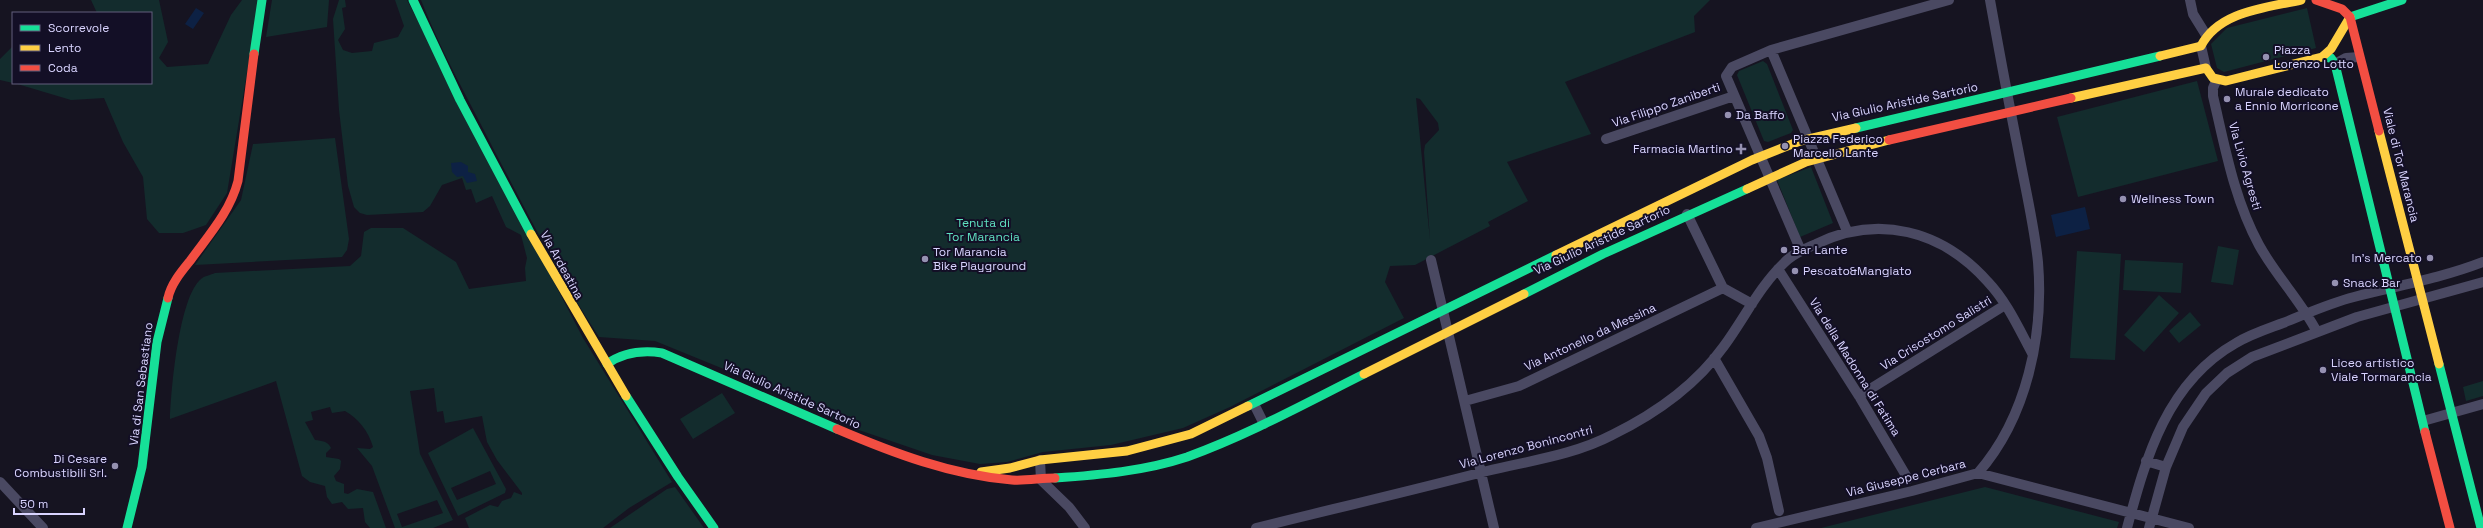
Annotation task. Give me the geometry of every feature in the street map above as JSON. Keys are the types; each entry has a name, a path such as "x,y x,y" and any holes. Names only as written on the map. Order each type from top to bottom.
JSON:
{"street":[{"name":"Via di San Sebastiano","path":"127,528 142,467 157,342 170,290 182,271 222,217 234,196 238,181 244,123 262,0"},
{"name":"Via Ardeatina","path":"413,0 469,115 553,276 688,491 714,528"},
{"path":"1949,0 1771,50 1732,67 1727,72 1726,76 1801,251 1847,231 1866,228 1896,230 1935,241 1956,253 1975,268 1988,281 2005,305 2032,353"},
{"path":"1978,473 2012,423 2023,394 2032,353 2038,305 2038,262 2033,227 1990,0"},
{"path":"2190,0 2193,14 2206,35"},
{"path":"2301,0 2224,20 2206,35 2201,46 2206,68 2216,81 2226,81 2322,57 2332,59 2335,64 2393,306 2450,528"},
{"path":"2316,0 2342,9 2350,17"},
{"path":"2322,57 2331,49 2350,17 2402,0"},
{"name":"Viale di Tor Marancia","path":"2350,17 2481,528"},
{"name":"Via Giulio Aristide Sartorio","path":"1809,138 2007,93 2201,46"},
{"path":"1771,50 1847,231"},
{"path":"2335,64 2349,57 2360,56"},
{"path":"1770,177 1817,158 1871,144 2011,114 2206,68"},
{"name":"Via Livio Agresti","path":"2216,81 2213,88 2213,96 2231,172 2245,216 2266,257 2308,313 2317,332"},
{"name":"Via Filippo Zaniberti","path":"1606,139 1734,96"},
{"path":"1761,156 1809,138"},
{"name":"Via Giulio Aristide Sartorio","path":"969,473 1010,468 1040,460 1106,454 1157,444 1205,428 1761,156"},
{"name":"Via Giulio Aristide Sartorio","path":"607,364 616,357 629,353 646,351 662,353 887,450 923,462 969,473 1004,479 1041,480 1113,474 1159,465 1212,448 1264,424 1554,277 1687,214 1770,177"},
{"path":"1687,214 1723,288 1752,304"},
{"name":"Via Lorenzo Bonincontri","path":"1256,528 1562,453 1609,437 1668,402 1714,358 1778,269 1801,251"},
{"path":"1431,260 1444,310 1494,528"},
{"path":"2127,528 2146,461 2168,409 2187,383 2203,366 2236,343 2308,313 2352,297 2483,262"},
{"name":"Via della Madonna di Fatima","path":"1778,269 1860,396 1908,479"},
{"path":"2150,523 2166,467 2192,412 2221,378 2252,357 2317,332 2393,306 2483,282"},
{"name":"Via Antonello da Messina","path":"1465,401 1519,386 1723,288"},
{"name":"Via Crisostomo Salistri","path":"1860,396 2005,305"},
{"path":"1714,358 1759,436 1779,511"},
{"path":"1254,404 1264,424"},
{"path":"2423,421 2483,404"},
{"path":"1040,460 1041,480 1069,507 1085,528"},
{"path":"2146,461 2166,467"},
{"name":"Via Giuseppe Cerbara","path":"1756,528 1906,493 1978,473 2131,514 2150,523 2189,528"},
{"path":"0,482 43,528"}],"green space":[{"path":"91,0 159,0 168,42 159,58 167,67 208,64 231,15 242,0 259,0 227,193 206,225 183,233 159,233 147,219 143,177 123,142 104,98 71,100 17,84 152,84 152,12 97,12"},
{"path":"272,0 329,0 327,27 266,37"},
{"path":"339,0 345,0 346,7 342,8 345,29 338,40 343,50 352,53 372,51 374,43 398,37 404,26 395,0 407,0 583,338 672,482 629,508 603,528 469,528 465,518 490,505 498,507 502,501 511,498 514,492 522,495 522,493 497,460 487,442 482,416 445,423 443,411 437,412 434,388 410,391 420,454 453,520 433,528 395,528 372,466 357,448 370,449 373,447 371,441 359,422 345,411 332,413 330,407 311,412 313,420 305,422 315,440 324,442 330,446 331,448 326,453 326,457 339,459 341,461 340,469 334,476 336,481 344,484 344,493 348,494 357,489 373,492 386,528 370,528 365,522 363,508 348,509 342,502 332,504 327,497 325,486 310,482 302,476 276,381 170,419 174,367 187,304 193,289 201,279 206,276 215,273 350,266 361,256 364,232 371,228 403,228 456,262 469,289 526,281 525,268 527,258 521,235 506,227 492,196 476,203 471,189 466,190 462,178 442,185 430,206 423,212 367,215 360,213 354,207 348,186 339,110 333,19","holes":["437,500 443,513 402,527 397,514"]},
{"name":"Tenuta di Tor Marancia","path":"421,0 1710,0 1694,16 1695,32 1565,82 1591,134 1507,162 1528,201 1488,222 1490,226 1415,265 1390,266 1385,282 1404,318 1230,407 1183,428 1111,445 1043,452 1007,462 980,464 932,455 853,428 736,374 655,341 599,337 557,268 494,150 437,38","holes":["1416,98 1420,99 1438,123 1439,130 1425,145 1424,152 1430,240"]},
{"path":"2307,8 2316,48 2224,72 2217,68 2211,44 2227,28"},
{"path":"12,47 12,83 0,80 0,59"},
{"path":"1763,61 1767,64 1793,130 1791,133 1768,142 1764,141 1737,75 1739,71"},
{"path":"2197,81 2218,161 2078,197 2057,117"},
{"path":"335,138 349,239 347,250 342,257 195,265 241,200 253,144"},
{"path":"1811,167 1833,223 1800,237 1777,180"},
{"path":"2218,246 2239,250 2233,285 2211,282"},
{"path":"2077,251 2121,254 2115,360 2070,358"},
{"path":"2125,260 2183,263 2181,293 2123,290"},
{"path":"2159,295 2179,313 2144,352 2124,335"},
{"path":"2190,312 2201,325 2179,343 2169,331"},
{"path":"2483,381 2483,396 2466,401 2463,387"},
{"path":"722,393 735,413 693,439 680,419"},
{"path":"473,428 506,489 505,493 458,516 428,453","holes":["490,471 496,484 457,500 451,488"]},
{"path":"675,487 704,528 610,528 667,489"},
{"path":"1985,487 2119,522 2117,528 1821,528"}],"water":[{"path":"196,8 204,13 193,29 185,24"},
{"path":"461,162 468,166 468,172 475,174 477,181 467,183 463,176 457,177 452,172 451,163"},
{"path":"2085,207 2090,229 2056,237 2051,215"}],"traffic: fast":[{"path":"254,54 262,0"},
{"path":"413,0 460,100 531,234"},
{"path":"2350,17 2402,0"},
{"path":"1856,128 2160,56"},
{"path":"2322,57 2331,58 2335,64 2425,432"},
{"path":"1524,294 1603,254 1747,189"},
{"path":"1248,406 1556,255"},
{"path":"127,528 142,467 157,342 168,298"},
{"path":"607,364 627,354 640,352 662,353 837,429"},
{"path":"2439,364 2481,528"},
{"path":"1055,478 1105,474 1138,469 1187,457 1255,429 1364,374"},
{"path":"626,396 678,477 714,528"}],"traffic: slow":[{"path":"2160,56 2201,46 2209,34 2219,25 2231,18 2259,9 2301,0"},
{"path":"2071,98 2206,68 2213,78 2226,81 2322,57 2331,49 2350,17"},
{"path":"1556,255 1752,160 1800,141 1856,128"},
{"path":"2379,131 2439,364"},
{"path":"1747,189 1806,162 1889,140"},
{"path":"531,234 626,396"},
{"path":"1364,374 1524,294"},
{"path":"981,472 1010,468 1040,460 1127,451 1191,434 1248,406"}],"traffic: jam":[{"path":"2316,0 2342,9 2350,17 2379,131"},
{"path":"168,298 171,288 177,278 211,233 230,203 238,181 254,54"},
{"path":"1889,140 2071,98"},
{"path":"837,429 923,462 967,473 1012,480 1055,478"},
{"path":"2425,432 2450,528"}],"place":[{"name":"Piazza Lorenzo Lotto","path":"2266,57"},
{"name":"Murale dedicato a Ennio Morricone","path":"2227,99"},
{"name":"Da Baffo","path":"1728,115"},
{"name":"Piazza Federico Marcello Lante","path":"1785,146"},
{"name":"Farmacia Martino","path":"1741,149"},
{"name":"Wellness Town","path":"2123,199"},
{"name":"Bar Lante","path":"1784,250"},
{"name":"In's Mercato","path":"2430,258"},
{"name":"Tor Marancia Bike Playground","path":"925,259"},
{"name":"Pescato&Mangiato","path":"1795,271"},
{"name":"Snack Bar","path":"2335,283"},
{"name":"Liceo artistico Viale Tormarancia","path":"2323,370"},
{"name":"Di Cesare Combustibili Srl.","path":"115,466"}]}
